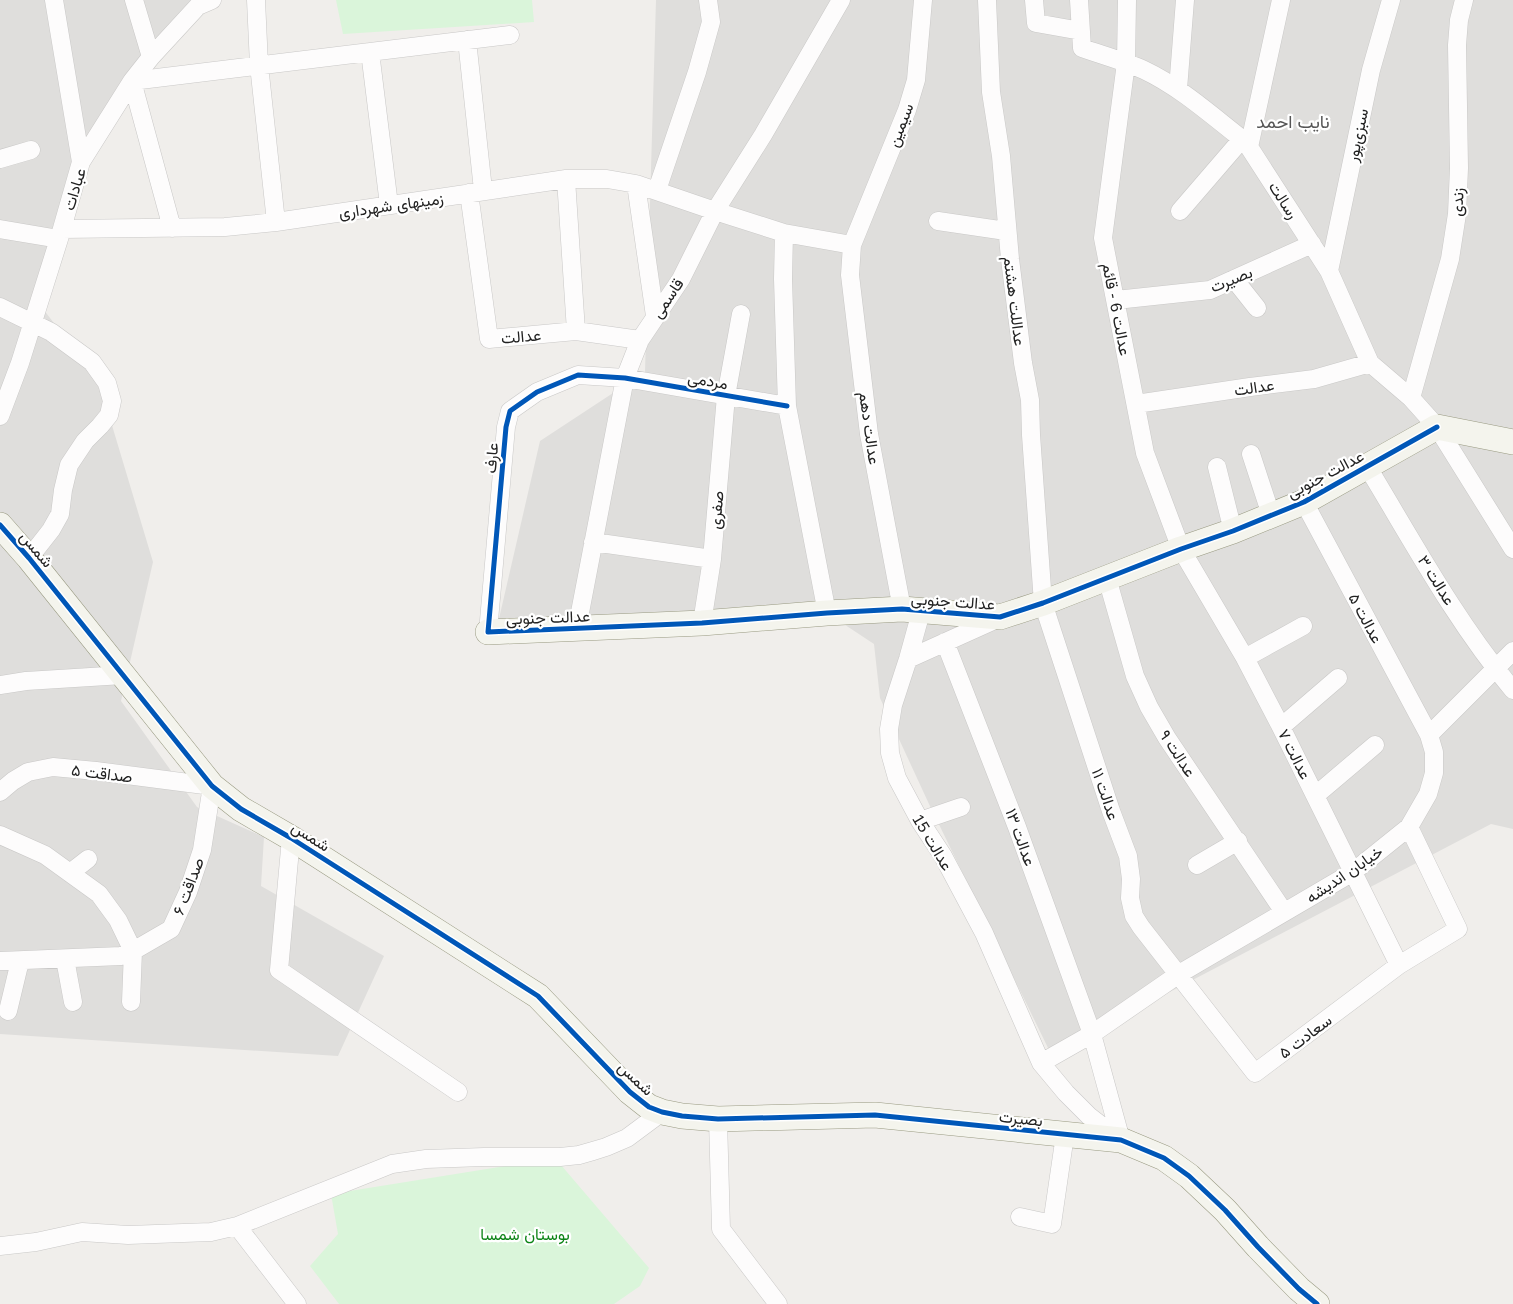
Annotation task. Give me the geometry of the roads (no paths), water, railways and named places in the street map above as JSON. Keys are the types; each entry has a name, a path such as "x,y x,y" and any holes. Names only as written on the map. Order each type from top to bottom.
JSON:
{"street":[{"path":"54,0 81,162"},
{"path":"134,0 151,57"},
{"path":"256,0 259,66 276,222"},
{"path":"657,190 697,72 711,22 708,0"},
{"name":"قاسمی","path":"577,628 625,378 640,340 681,279 715,211 764,135 841,0"},
{"name":"سیمین","path":"852,245 907,110 916,80 923,0"},
{"name":"عداللت هشتم","path":"987,0 991,92 1001,156 1006,230 1023,363 1030,400 1031,444 1043,603"},
{"path":"1034,0 1036,23 1080,31 1079,0"},
{"name":"عدالت 6 - قائم","path":"1127,0 1126,63 1103,238 1145,453 1181,549"},
{"path":"1178,89 1185,0"},
{"path":"1180,211 1246,143 1281,0"},
{"name":"سبزی‌پور","path":"1329,271 1371,70 1391,0"},
{"name":"زندی","path":"1410,398 1450,259 1457,214 1459,66 1457,45 1459,20 1464,0"},
{"name":"عبادات","path":"0,416 20,363 61,234 81,162 132,81 151,57 202,2"},
{"name":"رسالت","path":"1080,31 1082,48 1144,70 1178,89 1246,143 1329,271 1370,363 1410,398 1437,427 1513,550"},
{"path":"172,228 132,81 510,35"},
{"path":"467,40 476,192"},
{"path":"370,52 389,205"},
{"path":"0,159 31,150"},
{"path":"566,179 576,331"},
{"name":"زمینهای شهرداری","path":"0,229 61,234 225,227 276,222 566,179 608,179 657,190 784,233 852,245"},
{"path":"636,184 655,316"},
{"name":"عدالت","path":"476,192 489,339 576,331 640,340"},
{"path":"938,221 1006,230"},
{"path":"784,233 783,279 787,406 827,613"},
{"name":"بصیرت","path":"1116,300 1210,290 1312,244"},
{"name":"عدالت دهم","path":"852,245 850,275 869,434 911,610"},
{"path":"1234,279 1257,308"},
{"path":"0,307 51,332 92,362 107,383 112,401 109,415 85,440 69,465 60,514 51,530 29,558"},
{"name":"صفری","path":"702,623 712,559 726,396 741,314"},
{"name":"عدالت","path":"1136,404 1314,379 1370,363"},
{"name":"عارف","path":"488,632 506,428 510,411 536,392 578,375 625,378"},
{"name":"مردمی","path":"625,378 787,406"},
{"path":"1437,427 1513,442"},
{"name":"عدالت جنوبی","path":"488,632 702,623 827,613 911,610 1000,618 1233,531 1304,502 1437,427"},
{"path":"1251,454 1271,515"},
{"name":"عدالت ۳","path":"1367,466 1442,591 1496,669 1513,690"},
{"path":"1217,467 1233,531"},
{"name":"عدالت ۵","path":"1304,502 1429,734"},
{"name":"شمس","path":"0,524 212,786 241,809 291,838 538,996 630,1092 649,1106 662,1112"},
{"path":"593,542 712,559"},
{"name":"عدالت ۷","path":"1181,549 1245,658 1281,726 1399,965"},
{"name":"عدالت ۹","path":"1107,578 1135,676 1142,692 1168,738 1284,912"},
{"name":"عدالت ۱۱","path":"1043,603 1111,811 1128,856 1131,879 1130,898 1134,916 1140,927 1179,974"},
{"name":"عدالت 15","path":"911,610 908,659 893,705 889,729 890,753 897,778 920,821 943,856 984,933 1041,1063 1066,1093 1089,1116 1121,1140"},
{"path":"908,659 1000,618"},
{"path":"1245,658 1303,626"},
{"name":"عدالت ۱۳","path":"945,642 1017,827 1092,1034 1121,1140"},
{"path":"1429,734 1513,651"},
{"path":"0,685 123,675"},
{"path":"1281,726 1338,678"},
{"name":"خیابان اندیشه","path":"1041,1063 1092,1034 1179,974 1352,872 1410,827 1428,794 1434,772 1434,752 1429,734"},
{"path":"1316,795 1375,745"},
{"name":"صداقت ۵","path":"0,792 28,772 53,767 212,786"},
{"name":"صداقت ۶","path":"0,961 121,956 171,929 188,892 202,850 212,786"},
{"path":"920,821 961,807"},
{"name":"سعادت ۵","path":"1179,974 1255,1073 1399,965 1458,929 1410,827"},
{"path":"0,835 45,855 99,894 118,920 133,951 131,1002"},
{"path":"291,838 279,970 458,1092"},
{"path":"1197,865 1238,841"},
{"path":"70,873 88,859"},
{"path":"65,959 73,1002"},
{"path":"8,1011 20,961"},
{"path":"0,1246 36,1242 82,1232 128,1235 211,1232 237,1226 392,1164 426,1159 484,1156 560,1157 593,1151 627,1138 662,1112"},
{"name":"بصیرت","path":"662,1112 718,1119 875,1115 1121,1140 1164,1158 1189,1176 1225,1210 1298,1289 1317,1304"},
{"path":"718,1119 721,1229 778,1304"},
{"path":"1020,1218 1052,1224 1065,1135"},
{"path":"237,1226 297,1304"}],"district":[{"name":"نایب احمد","path":"1293,122"}],"park label":[{"name":"بوستان شمسا","path":"525,1234"}]}
